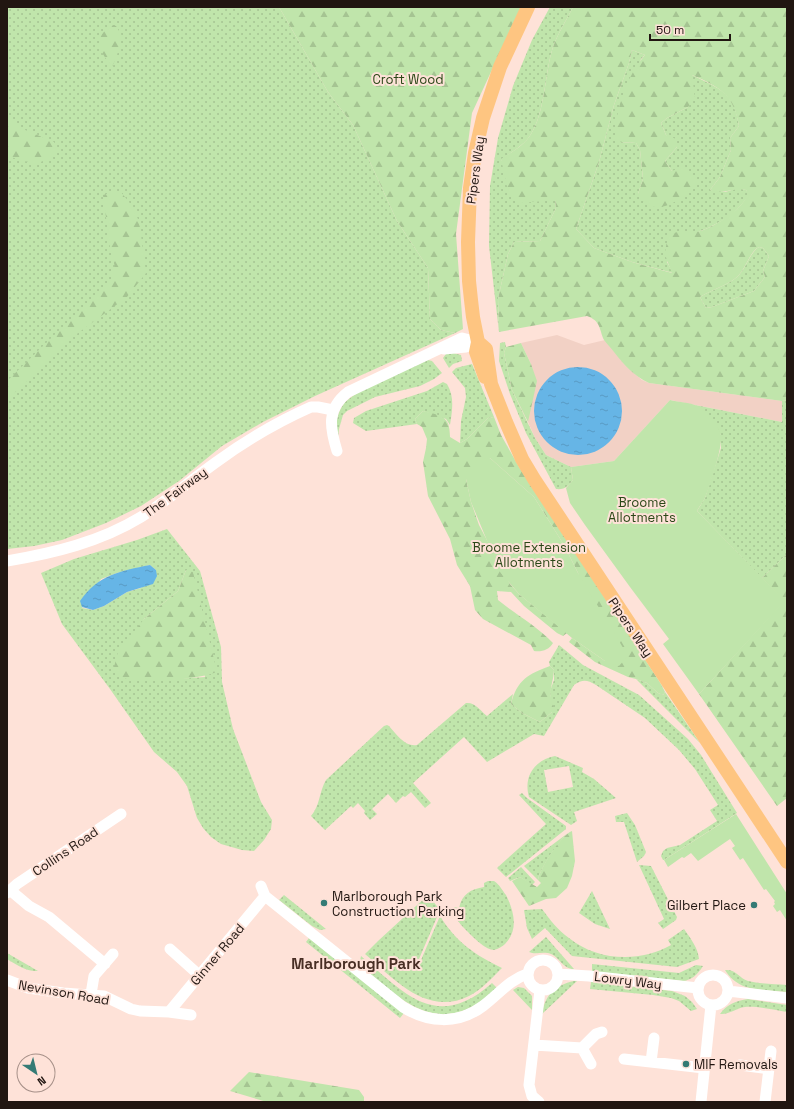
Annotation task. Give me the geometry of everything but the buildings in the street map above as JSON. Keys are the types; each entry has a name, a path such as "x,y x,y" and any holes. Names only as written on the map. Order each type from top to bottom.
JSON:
{"main road":[{"name":"Pipers Way","path":"528,7 505,55 492,89 473,166 468,218 469,281 473,317 478,342 476,352 478,359 485,377 491,384 522,458 537,483 787,862"}],"street":[{"path":"337,451 331,427 333,410 340,399 348,392 462,338 478,342"},
{"name":"The Fairway","path":"7,561 42,555 105,536 156,508 229,453 270,428 312,408 318,407 333,410"},
{"name":"Collins Road","path":"105,964 49,917 29,906 9,892 40,868 121,814"},
{"name":"Ginner Road","path":"169,1012 263,891 403,1007 410,1012 425,1018 440,1020 461,1018 482,1007 518,977 527,974"},
{"path":"170,949 199,975"},
{"path":"91,994 94,976 113,954"},
{"path":"542,959 555,965 558,974 556,983 553,987 540,990 536,989 529,983 527,974 530,965 542,959"},
{"name":"Lowry Way","path":"558,974 698,988"},
{"path":"713,974 726,981 728,991 727,996 720,1003 711,1005 703,1001 698,993 698,988 704,977 713,974"},
{"name":"Nevinson Road","path":"7,980 28,988 63,993 104,996 140,1011 169,1012 191,1015"},
{"path":"539,1102 532,1096 529,1085 540,990"},
{"path":"728,991 787,998"},
{"path":"701,1102 711,1005"},
{"path":"534,1045 582,1048 596,1034 602,1032"},
{"path":"651,1062 654,1038"},
{"path":"582,1048 591,1064"},
{"path":"765,1102 771,1051"},
{"path":"624,1059 704,1068"},
{"path":"740,1065 769,1069"}],"shaded area":[{"path":"557,335 584,345 605,340 626,366 642,380 649,383 782,401 782,422 670,400 614,461 571,467 546,455 535,438 528,422 531,364 521,343"}],"green space":[{"path":"7,7 279,7 328,92 353,125 397,221 428,268 430,319 441,330 455,333 315,396 263,422 222,446 179,481 141,506 106,523 62,540 34,546 7,549"},
{"name":"Croft Wood","path":"279,7 521,7 472,113 456,234 463,329 455,333 441,330 430,319 428,268 397,221 353,125 328,92"},
{"path":"550,7 573,7 553,48 539,116 535,126 529,138 501,160 555,200 556,208 540,241 514,242 508,254 498,299 499,332 489,246 490,186 498,138 513,86 532,40"},
{"path":"573,7 787,8 787,400 782,401 649,383 634,374 626,366 604,340 595,320 587,316 499,332 498,299 508,254 514,242 540,241 556,208 555,200 521,203 508,191 501,159 525,142 535,126 539,116 553,48","holes":["632,50 645,55 632,73 627,83 617,115 615,137 620,142 636,143 640,150 643,179 638,194 647,204 653,207 668,205 685,195 697,180 682,167 672,171 665,161 677,147 676,139 666,135 661,123 667,118 688,107 695,99 692,75 718,88 724,93 729,99 737,115 739,126 730,138 731,150 720,177 710,190 715,192 723,192 741,189 746,190 748,195 733,213 714,225 698,232 679,232 669,235 665,251 672,273 632,262 594,248 576,229 599,162 614,105","759,247 763,248 769,256 763,271 765,277 754,291 706,308 700,297 737,277 743,270 753,252"]},
{"path":"113,25 116,26 122,36 117,56 112,66 103,55 99,44 102,34"},
{"path":"632,50 645,55 641,59 620,142 636,143 640,150 643,179 638,194 672,171 665,161 677,147 666,135 661,123 667,118 688,107 692,75 718,88 724,93 729,99 737,115 739,126 730,138 731,150 720,177 710,190 725,192 738,188 746,190 749,195 731,216 698,232 667,262 673,273 632,262 594,248 576,229 599,162 614,105"},
{"path":"7,117 18,127 54,142 57,149 51,158 35,164 7,156"},
{"path":"120,191 129,202 139,221 146,273 127,297 74,336 7,400 7,381 111,280 115,267 110,247 103,195"},
{"path":"759,247 763,248 769,256 763,271 765,277 754,291 706,308 700,297 737,277 753,253"},
{"path":"505,342 506,347 504,353 512,390 535,438 546,455 571,467 573,480 564,488 556,489 526,433 510,394 499,361 500,343"},
{"path":"521,343 537,381 528,422 512,390 504,353 506,347"},
{"path":"453,353 461,355 462,361 453,364 449,368 443,358 446,354"},
{"path":"428,360 432,361 442,373 420,386 375,397 347,411 343,415 338,438 336,425 338,417 343,405 349,399 395,374"},
{"path":"472,364 494,417 488,418 467,439 460,443 461,421 466,397 465,388 452,372 456,368"},
{"path":"443,382 447,384 450,389 452,399 450,425 446,419 423,411 415,419 417,424 366,431 353,423 354,418 366,411 427,391"},
{"name":"Broome Allotments","path":"670,400 689,403 699,407 714,421 721,435 720,448 713,476 705,498 697,511 785,601 699,694 663,644 669,639 570,503 566,488 573,480 571,467 614,461"},
{"path":"787,400 787,554 762,578 697,511 705,498 721,448 721,435 702,410 695,405 782,422 782,401"},
{"path":"423,411 435,414 446,420 450,430 450,437 460,443 467,439 488,418 494,417 501,435 519,467 661,684 665,692 663,695 658,693 647,683 628,677 595,662 569,642 572,638 605,661 578,573 564,545 534,497 490,458 466,479 471,502 479,525 510,584 520,595 567,633 563,636 557,633 524,606 511,592 497,591 498,600 540,631 553,643 547,649 542,651 534,651 531,645 483,619 475,610 470,586 457,565 450,539 428,496 423,462 427,439 422,427 417,424 415,419"},
{"name":"Broome Extension Allotments","path":"490,458 534,497 564,545 578,573 628,656 619,666 605,661 572,638 520,595 500,572 471,502 466,479 466,472 477,460"},
{"path":"167,529 200,571 221,647 222,682 233,729 261,802 272,820 271,829 254,851 242,850 221,844 211,837 203,828 197,818 187,786 177,772 154,752 62,624 41,573 74,559 137,540","holes":["150,565 156,570 141,588 127,592 104,606 93,610 82,608 101,579 117,573","186,570 205,677 162,680 125,678 144,619 178,591"]},
{"path":"787,554 787,798 777,806 699,694 784,601 762,578"},
{"path":"186,570 193,572 217,672 197,677 173,680 148,681 123,678 113,671 118,652 144,619 178,591"},
{"path":"559,645 583,665 639,695 688,739 701,755 737,813 663,860 661,856 663,851 667,848 680,845 717,821 710,810 718,805 695,769 679,750 645,718 596,685 585,681 574,685 544,736 534,734 487,762 464,737 413,783 431,803 425,808 411,792 405,797 403,796 396,803 388,794 372,809 377,814 370,820 358,803 353,808 351,806 325,830 311,816 316,808 326,780 384,726 389,726 405,742 417,745 466,703 475,705 487,716 513,694 511,704 522,713 540,722 552,712 550,691 554,680 554,670 550,666 549,662"},
{"path":"550,666 554,670 551,697 554,708 552,712 540,722 522,713 511,704 513,696 524,679 535,672"},
{"path":"636,679 647,683 658,693 663,695 665,692 700,743"},
{"path":"555,756 583,768 582,772 594,779 616,798 574,812 577,821 571,825 529,797 529,776 536,765","holes":["569,766 573,787 548,792 544,770"]},
{"path":"522,793 566,826 566,829 506,877 497,868 546,824 519,795"},
{"path":"627,813 635,825 646,852 637,862 624,822 616,822 615,816"},
{"path":"736,814 787,894 787,921 780,910 777,912 773,906 775,901 766,889 764,890 743,858 740,860 732,848 735,846 730,839 698,861 691,853 684,858 682,857 668,867 664,860"},
{"path":"572,831 575,861 572,876 567,888 556,898 546,899 529,906 512,881 520,877 537,887 541,883 538,880 547,860 562,839"},
{"path":"568,833 550,855 539,875 538,880 524,866"},
{"path":"639,865 651,866 677,917 676,920 663,929 658,923 664,919"},
{"path":"521,867 535,882 532,885 520,877 510,881 508,878"},
{"path":"494,881 506,895 514,920 514,927 509,939 503,946 494,950 491,950 477,941 458,922 454,911 454,907 459,908 462,899 468,893 475,889 484,887 484,883"},
{"path":"592,891 610,929 595,924 579,913"},
{"path":"284,895 326,929 320,930 312,926 279,900"},
{"path":"428,895 440,910 419,959 421,960 440,916 446,925 467,947 483,958 502,968 478,990 469,996 454,1001 439,1002 425,999 400,984 365,954"},
{"path":"542,909 554,925 565,935 580,946 592,951 619,957 646,955 671,945 668,940 684,929 696,947 699,959 677,967 572,956 545,928 532,939 527,928 524,910"},
{"path":"546,937 574,969 570,969 551,954 529,952"},
{"path":"309,938 404,1013 400,1018 306,942"},
{"path":"7,953 38,971 26,969 15,964 7,959"},
{"path":"361,956 407,994 422,1002 438,1006 455,1005 472,997 492,983 497,988 478,1003 459,1012 443,1014 429,1012 415,1007 389,990 364,969 360,961"},
{"path":"592,964 679,973 696,965 703,966 694,976 683,981 592,971"},
{"path":"725,970 735,972 748,981 787,985 787,992 761,990 744,986 737,983"},
{"path":"577,981 542,1014 543,1007 548,996 561,985"},
{"path":"591,982 672,991 685,996 697,1009 691,1011 679,1001 671,998 590,989"},
{"path":"518,987 524,988 532,996 532,1010 513,990"},
{"path":"748,999 787,1005 787,1012 745,1007 720,1014 732,1004"},
{"path":"249,1072 359,1090 364,1097 364,1102 267,1102 230,1091"}],"water":[{"path":"578,367 595,371 609,380 618,394 622,411 618,428 609,442 595,451 578,455 561,451 547,442 538,428 534,411 538,394 547,380 561,371"},
{"path":"150,565 156,570 157,576 153,584 127,592 104,606 93,610 82,607 80,601 94,585 102,580 119,572"}],"place":[{"name":"Marlborough Park Construction Parking","path":"324,903"},
{"name":"Gilbert Place","path":"754,905"},
{"name":"MIF Removals","path":"686,1064"}],"district":[{"name":"Marlborough Park","path":"356,964"}]}
